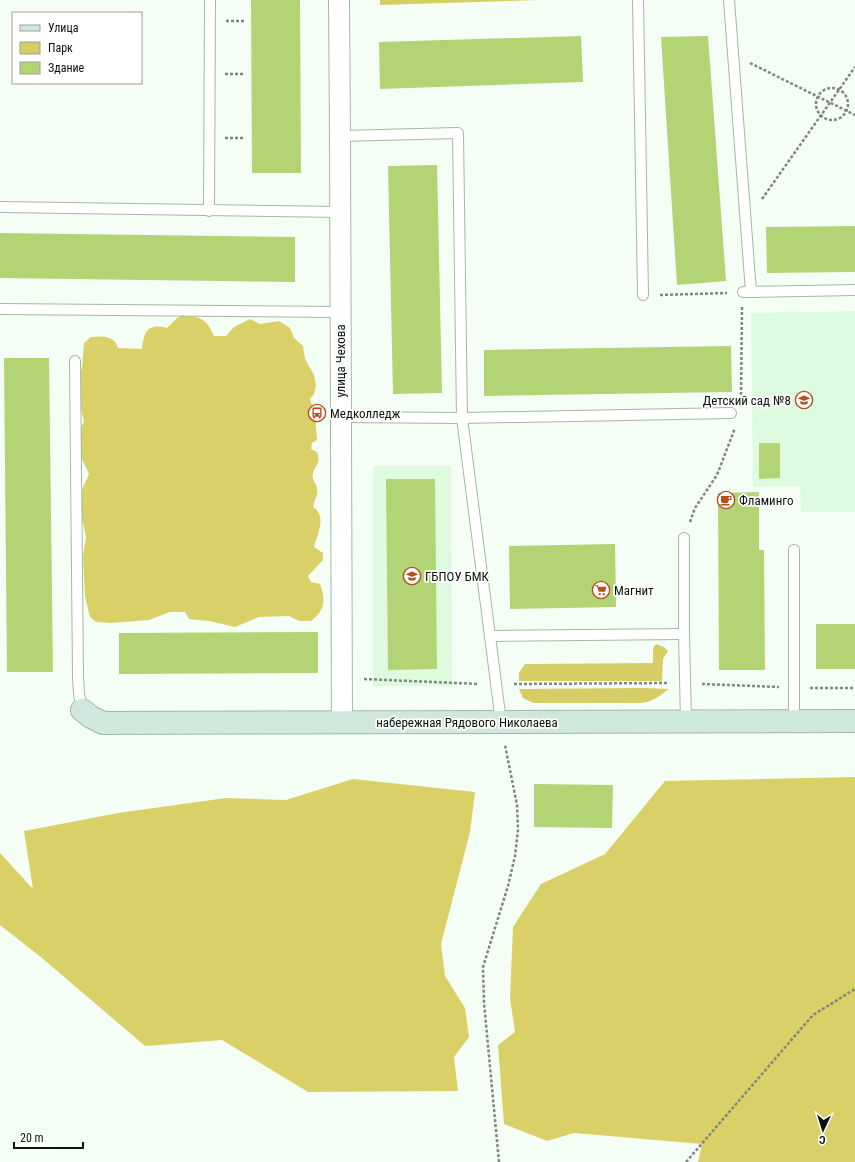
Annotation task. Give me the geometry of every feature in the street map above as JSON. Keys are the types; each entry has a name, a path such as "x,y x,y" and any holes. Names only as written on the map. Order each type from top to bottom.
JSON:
{"street":[{"name":"улица Чехова","path":"339,0 342,722"},
{"name":"набережная Рядового Николаева","path":"82,710 91,717 103,723 855,721"}],"lane":[{"path":"208,210 210,0"},
{"path":"638,0 643,295"},
{"path":"729,0 746,222 747,292 855,290"},
{"path":"340,136 458,133 462,418 501,722"},
{"path":"0,207 340,212"},
{"path":"0,309 340,312"},
{"path":"75,361 78,682 82,710"},
{"path":"340,417 462,418 731,414"},
{"path":"684,538 684,683 686,721"},
{"path":"794,550 794,721"},
{"path":"490,636 684,634"}],"path":[{"path":"733,55 855,115"},
{"path":"746,222 855,67"},
{"path":"834,88 839,90 846,98 846,110 841,117 836,119 826,119 821,116 816,108 818,97 823,90 834,88"},
{"path":"643,295 747,292"},
{"path":"342,678 496,685 684,683 794,688 855,688"},
{"path":"499,1162 484,1003 483,967 508,886 515,856 518,830 517,805 501,722"},
{"path":"686,1162 813,1015 855,990"}],"shaded area":[{"name":"Детский сад №8","path":"855,311 855,512 801,512 800,486 753,487 751,313"},
{"path":"184,315 203,320 209,326 214,336 226,336 234,327 250,319 260,324 279,321 290,328 294,338 303,346 305,359 314,375 316,385 314,394 310,399 315,414 317,440 312,443 311,449 317,452 318,456 318,463 313,475 317,495 313,507 320,515 321,520 314,547 323,553 323,560 308,576 311,582 320,584 323,595 322,609 311,621 299,621 289,616 259,617 235,627 209,621 189,619 185,612 170,612 149,620 111,623 96,622 90,617 85,597 83,556 86,537 81,514 81,492 89,474 79,453 79,430 84,422 80,404 81,389 79,378 82,368 84,343 91,337 108,337 114,341 118,348 142,349 144,338 148,330 155,327 167,328 177,318"},
{"name":"ГБПОУ БМК","path":"373,466 451,466 452,686 373,686"},
{"path":"855,777 855,1162 698,1162 702,1144 574,1133 547,1141 504,1124 498,1045 515,1032 510,998 513,927 541,884 605,854 665,781"},
{"path":"353,779 475,792 470,832 441,944 445,976 465,1008 469,1037 454,1057 458,1091 308,1092 222,1040 145,1046 42,958 0,925 0,853 33,889 24,831 118,813 226,798 286,800"}],"green space":[{"path":"380,0 538,0 380,5"},
{"path":"656,644 664,647 668,651 663,659 662,681 519,681 519,673 525,664 653,663 653,648"},
{"path":"519,689 669,689 652,700 641,703 533,703 523,698"}],"building":[{"path":"251,0 300,0 301,173 252,173"},
{"path":"581,36 583,82 380,89 379,42"},
{"path":"708,36 726,281 677,285 661,37"},
{"path":"437,165 442,393 393,394 388,166"},
{"path":"855,226 855,272 767,273 766,227"},
{"path":"0,233 295,237 295,282 0,278"},
{"path":"731,346 732,392 484,396 484,350"},
{"path":"4,358 49,358 53,672 7,672"},
{"path":"759,443 780,443 780,478 759,479"},
{"path":"386,479 435,479 437,669 388,670"},
{"path":"759,492 759,550 764,550 765,670 719,670 718,493"},
{"path":"615,544 616,607 510,609 509,546"},
{"path":"816,624 855,624 855,669 816,669"},
{"path":"318,632 318,673 119,674 119,633"},
{"path":"534,784 613,785 612,828 534,827"}],"place":[{"name":"Детский сад №8","path":"804,400"},
{"name":"Медколледж","path":"317,413"},
{"name":"Фламинго","path":"726,500"},
{"name":"ГБПОУ БМК","path":"412,576"},
{"name":"Магнит","path":"601,590"}]}
